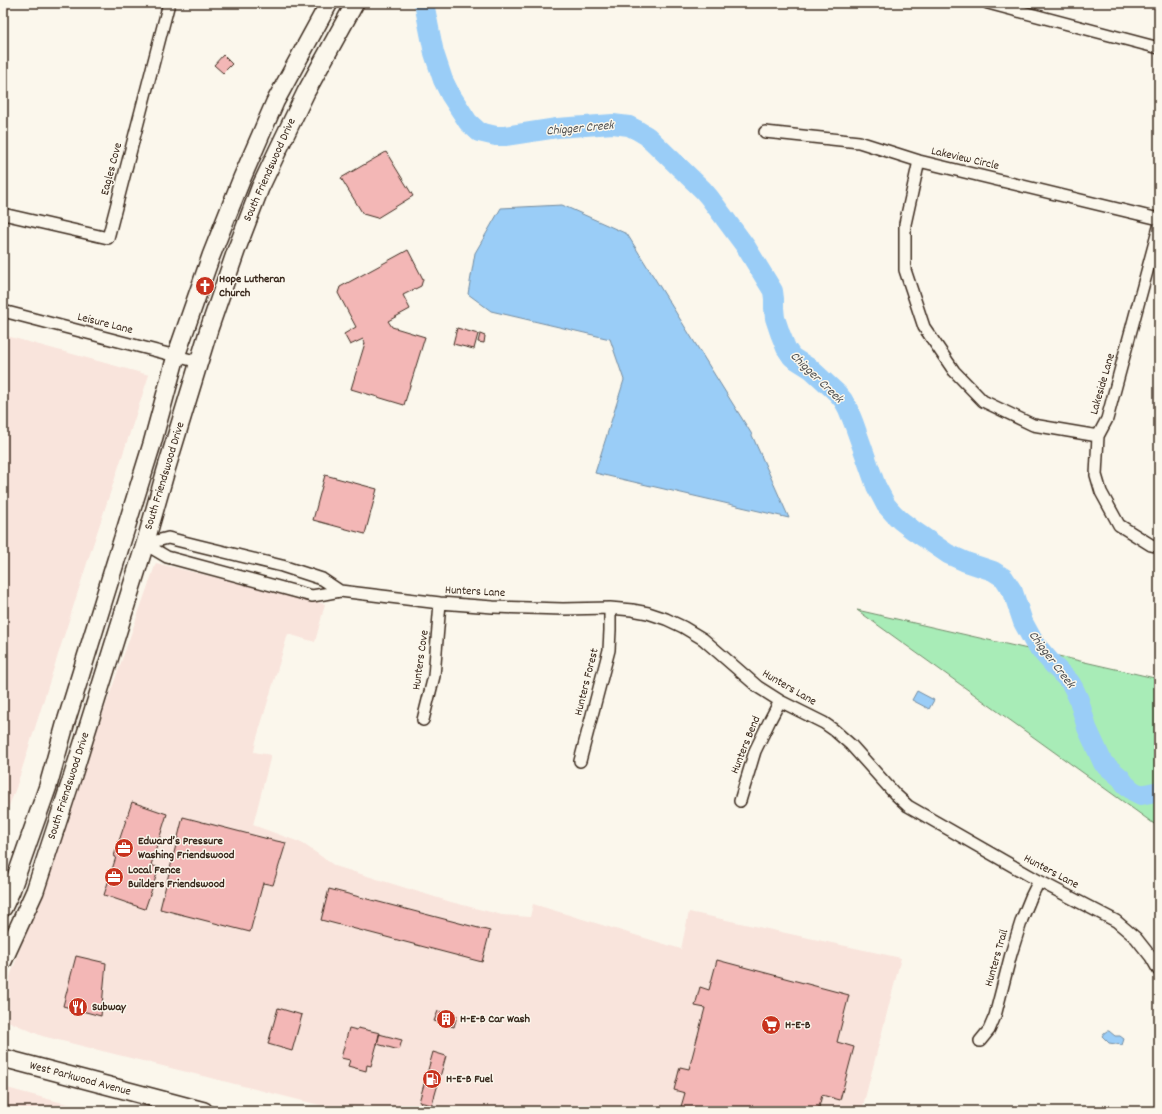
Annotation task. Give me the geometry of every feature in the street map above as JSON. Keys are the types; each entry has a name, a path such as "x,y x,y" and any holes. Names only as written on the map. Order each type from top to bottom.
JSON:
{"main road":[{"name":"South Friendswood Drive","path":"3,908 11,891 48,786 65,725 152,444 176,356 211,256 261,133 282,89 328,3"},
{"name":"South Friendswood Drive","path":"3,961 35,891 73,775 145,544 166,470 236,251 260,188 306,92 355,3"},
{"name":"West Parkwood Avenue","path":"3,1058 204,1111"}],"street":[{"name":"Eagles Cove","path":"3,214 108,238 169,3"},
{"path":"988,3 1159,48"},
{"name":"Lakeview Circle","path":"764,132 859,142 919,161 1159,218"},
{"path":"919,161 905,224 905,270 924,327 954,371 983,400 1033,425 1098,436"},
{"name":"Lakeside Lane","path":"1159,226 1107,420 1098,436 1096,475 1101,492 1119,525 1151,545 1159,547"},
{"name":"Leisure Lane","path":"3,312 200,362"},
{"name":"Hunters Lane","path":"145,544 168,538 182,541 282,566 322,579 340,591"},
{"name":"Hunters Lane","path":"145,544 167,557 312,596 340,591 440,604 563,609 610,608 648,613 666,619 703,639 758,687 780,701 824,723 834,730 851,745 895,794 908,806 1039,881 1116,921 1136,938 1151,957 1159,971"},
{"name":"Hunters Cove","path":"423,720 434,676 440,604"},
{"name":"Hunters Forest","path":"580,761 608,650 610,608"},
{"name":"Hunters Bend","path":"740,801 755,751 780,701"},
{"name":"Hunters Trail","path":"980,1041 989,1030 995,1016 1022,918 1030,897 1039,881"}],"shaded area":[{"path":"3,335 149,375 87,563 16,788 3,821"},
{"path":"156,563 325,604 315,642 288,634 256,741 254,752 271,755 253,825 302,843 335,866 451,902 502,915 530,917 533,904 681,949 689,912 901,958 862,1110 864,1111 343,1111 42,1036 8,1021 10,977"},
{"path":"3,1087 59,1102 99,1111 3,1111"}],"green space":[{"path":"857,610 1159,679 1159,827 1157,826"}],"water":[{"path":"562,205 627,234 751,433 789,518 595,473 624,380 610,339 491,311 468,294 475,253 501,208"},
{"path":"917,691 934,700 929,709 912,700"},
{"path":"1107,1031 1124,1039 1122,1045 1109,1043 1102,1036"}],"building":[{"path":"223,55 232,64 223,73 214,65"},
{"path":"386,152 413,196 377,218 363,214 341,178"},
{"path":"408,250 423,279 421,286 403,295 410,309 388,321 392,327 425,337 404,405 351,389 365,343 363,339 350,345 344,334 356,327 338,293 340,287"},
{"path":"457,328 478,334 474,349 453,344"},
{"path":"480,334 485,336 484,343 478,342"},
{"path":"325,475 377,489 365,534 313,520"},
{"path":"132,802 167,814 151,865 159,868 145,909 104,895 116,857 114,856"},
{"path":"183,817 286,843 273,885 263,883 250,932 160,909"},
{"path":"329,889 490,931 482,962 321,920"},
{"path":"76,956 106,963 101,1016 63,1006"},
{"name":"H-E-B","path":"717,960 849,995 837,1042 854,1047 840,1100 822,1095 818,1111 680,1110 685,1093 674,1090 680,1067 689,1069 705,1008 695,1006 700,987 709,990"},
{"path":"278,1008 302,1015 292,1051 268,1044"},
{"name":"H-E-B Car Wash","path":"438,1011 457,1016 454,1027 434,1021"},
{"path":"349,1028 357,1030 358,1028 380,1033 371,1066 367,1065 366,1071 348,1066 350,1060 341,1058"},
{"path":"379,1034 402,1040 399,1050 377,1044"},
{"name":"H-E-B Fuel","path":"433,1052 446,1056 432,1105 419,1102"}],"waterway":[{"name":"Chigger Creek","path":"424,3 434,53 443,80 468,122 479,132 496,136 505,136 557,128 613,124 629,126 647,136 703,190 746,247 773,291 775,318 786,348 792,357 811,369 843,400 854,424 876,486 886,505 900,520 948,554 993,571 1004,578 1013,592 1023,622 1035,644 1070,682 1074,689 1079,700 1087,728 1103,763 1121,778 1133,791 1141,795 1159,791"}],"place":[{"name":"Hope Lutheran Church","path":"205,286"},
{"name":"Edward’s Pressure Washing Friendswood","path":"124,848"},
{"name":"Local Fence Builders Friendswood","path":"114,877"},
{"name":"Subway","path":"78,1007"},
{"name":"H-E-B Car Wash","path":"446,1019"},
{"name":"H-E-B","path":"771,1025"},
{"name":"H-E-B Fuel","path":"432,1079"}]}
